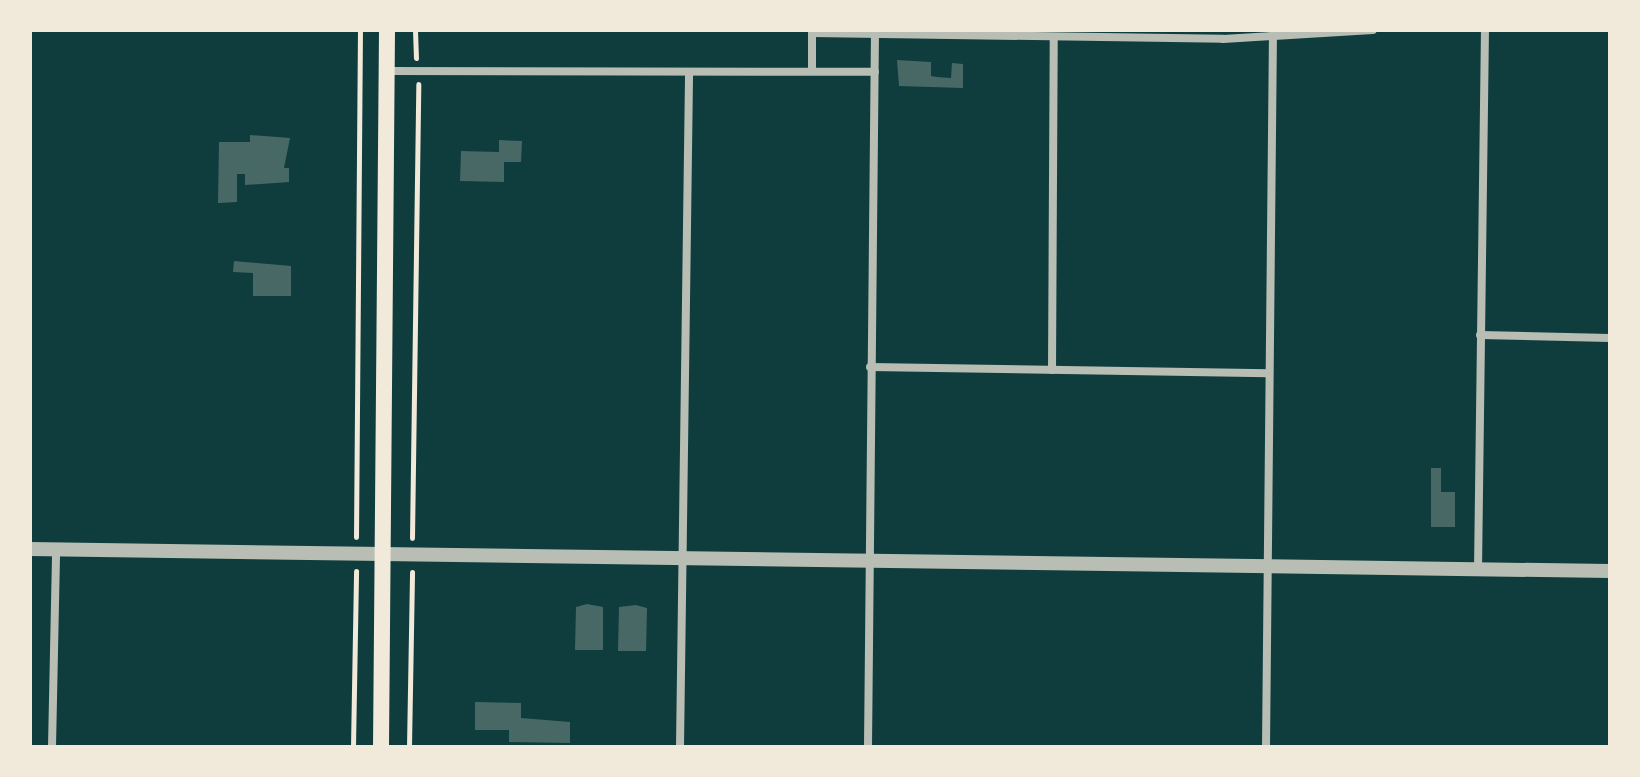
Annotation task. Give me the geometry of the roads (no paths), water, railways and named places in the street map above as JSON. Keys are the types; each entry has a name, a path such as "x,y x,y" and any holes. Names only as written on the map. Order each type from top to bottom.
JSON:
{"main road":[{"path":"381,747 387,30"}],"street":[{"path":"812,71 812,32 1054,38 1373,30"},
{"path":"1478,570 1485,30"},
{"path":"1266,747 1272,32"},
{"path":"868,747 867,561 875,35"},
{"path":"1052,370 1054,38"},
{"path":"387,71 875,72"},
{"path":"680,747 689,74"},
{"path":"1480,335 1610,338"},
{"path":"870,367 1269,373"},
{"path":"30,549 1610,571"},
{"path":"52,747 56,549"}]}
